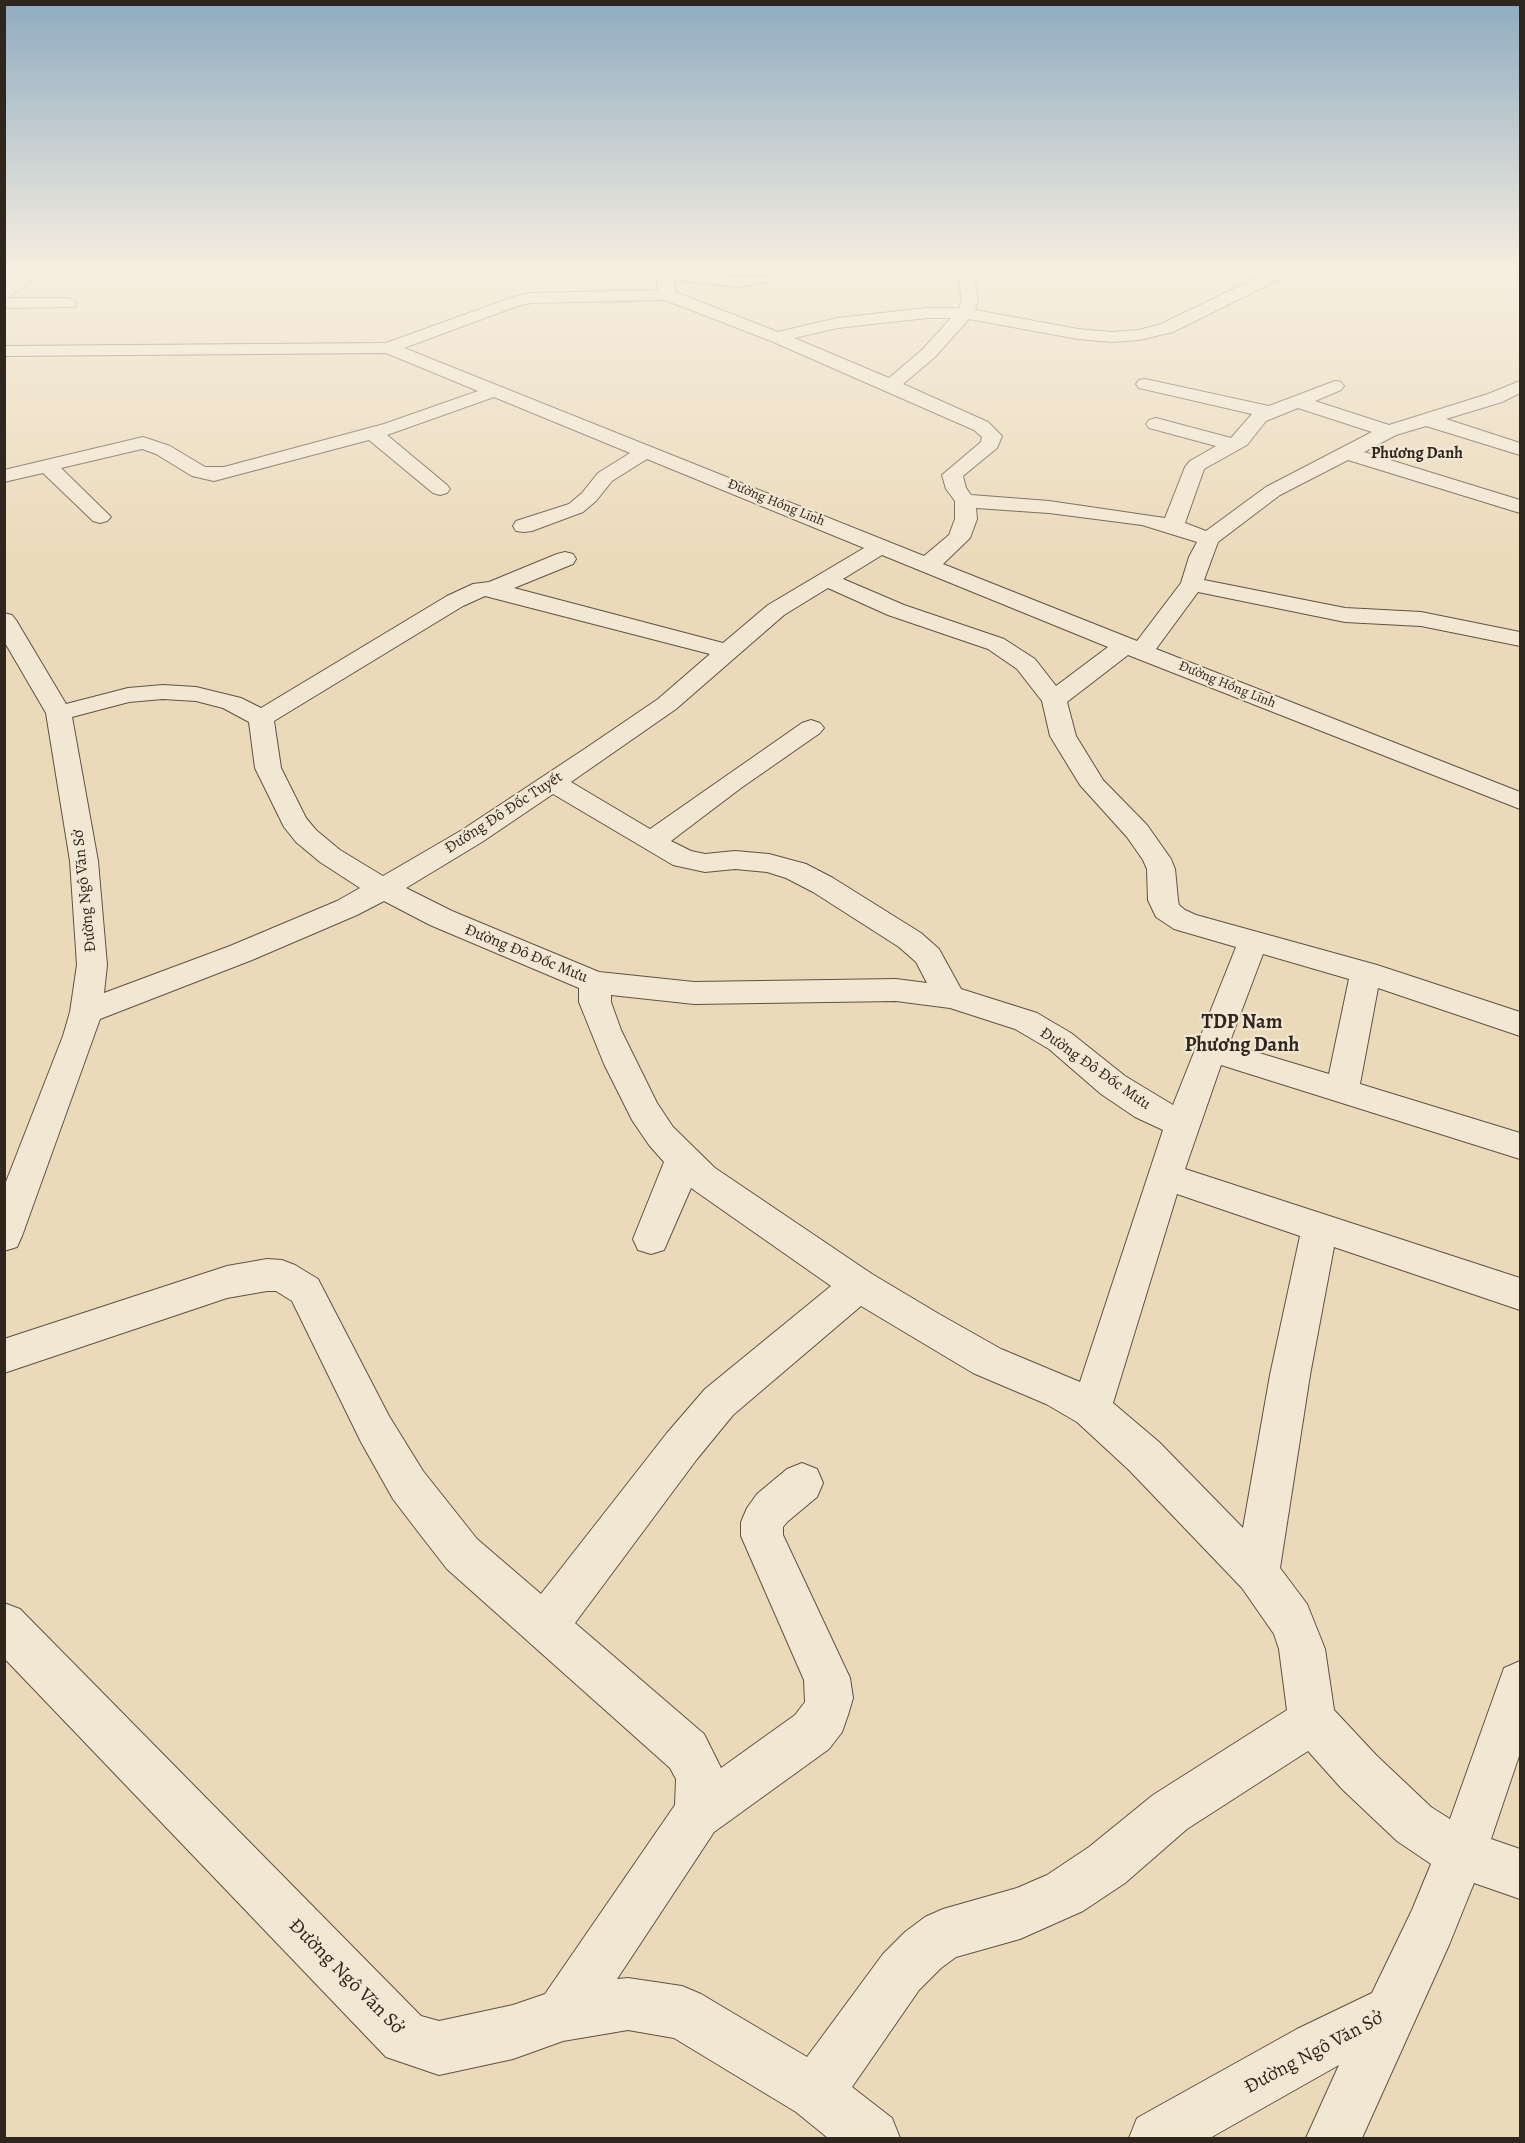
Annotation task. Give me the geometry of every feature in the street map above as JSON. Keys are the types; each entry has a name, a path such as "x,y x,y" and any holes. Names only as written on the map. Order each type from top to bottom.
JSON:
{"street":[{"name":"Đường Hồng Lĩnh","path":"444,370 1521,801"},
{"path":"853,370 953,412 981,426 992,436 990,444 952,475 956,489 965,501 966,519 959,538 929,564"},
{"path":"890,386 909,370"},
{"path":"1145,384 1270,412"},
{"path":"1173,526 1192,471 1202,461 1233,445 1245,436 1256,420 1270,412 1335,386"},
{"path":"1054,700 1134,648 1192,584 1209,540 1273,491 1389,431 1495,398 1521,386"},
{"path":"4,476 143,443 163,450 199,472 214,475 294,456 425,418 495,390"},
{"path":"1299,402 1389,431"},
{"path":"1428,420 1521,448"},
{"path":"1156,424 1233,445"},
{"path":"372,433 440,489"},
{"path":"524,526 576,508 589,497 605,477 646,451"},
{"path":"1347,453 1521,507"},
{"path":"48,467 100,517"},
{"path":"965,501 1049,507 1142,519 1173,526 1209,540"},
{"name":"Đướng Đô Đốc Tuyết","path":"86,1012 241,953 347,908 384,888 472,836 552,783 667,704 776,610 882,546"},
{"path":"492,589 565,559"},
{"path":"827,580 896,610 996,644 1026,664 1054,700 1063,736 1093,785 1137,831 1157,859 1161,869 1166,910 1185,922 1366,973 1521,1024"},
{"path":"1192,584 1345,615 1421,619 1521,639"},
{"path":"59,713 129,695 163,692 196,694 232,704 261,718 455,601 481,589 492,589 726,651"},
{"name":"Đường Ngô Văn Sở","path":"4,620 59,713 84,861 90,914 92,965 86,1012 4,1236"},
{"name":"Đường Đô Đốc Mưu","path":"261,718 268,768 294,821 306,836 330,856 361,876 462,927 595,982 693,993 896,990 950,997 988,1007 1026,1021 1060,1041 1113,1085 1147,1108 1182,1124"},
{"path":"651,843 732,782 811,728"},
{"path":"552,783 651,843 683,859 705,863 754,860 796,871 910,940 928,956 950,997"},
{"path":"1091,1409 1182,1124 1254,940"},
{"path":"1342,1090 1366,973"},
{"path":"595,982 595,1002 620,1064 644,1110 661,1136 682,1159 703,1178 859,1285 987,1361 1060,1392 1091,1409 1177,1488 1257,1573 1291,1620 1302,1649 1312,1721 1359,1772 1414,1824 1460,1854 1521,1874"},
{"path":"1211,1050 1521,1146"},
{"path":"651,1239 674,1185 682,1159"},
{"path":"1165,1176 1521,1294"},
{"path":"1257,1573 1290,1375 1320,1226"},
{"path":"4,1356 227,1282 267,1275 282,1276 292,1280 305,1290 315,1306 375,1429 421,1502 462,1554 687,1751 700,1776 701,1796 697,1815"},
{"path":"545,1626 682,1446 719,1402 859,1285"},
{"path":"563,2014 697,1815 812,1732 825,1715 830,1698 827,1678 762,1536 762,1522 772,1508 802,1483"},
{"name":"Đường Ngô Văn Sở","path":"12,1645 219,1848 405,2038 439,2048 513,2032 563,2014 628,2004 682,2013 815,2094 872,2139"},
{"name":"Đường Ngô Văn Sở","path":"1157,2139 1316,2048 1391,2012 1431,1927 1476,1815 1521,1684"},
{"path":"815,2094 901,1972 923,1950 943,1935 1020,1913 1065,1893 1107,1866 1170,1812 1312,1721"},
{"path":"1334,2139 1391,2012"}],"district":[{"name":"Phương Danh","path":"1417,454"},
{"name":"TDP Nam Phương Danh","path":"1242,1034"}]}
